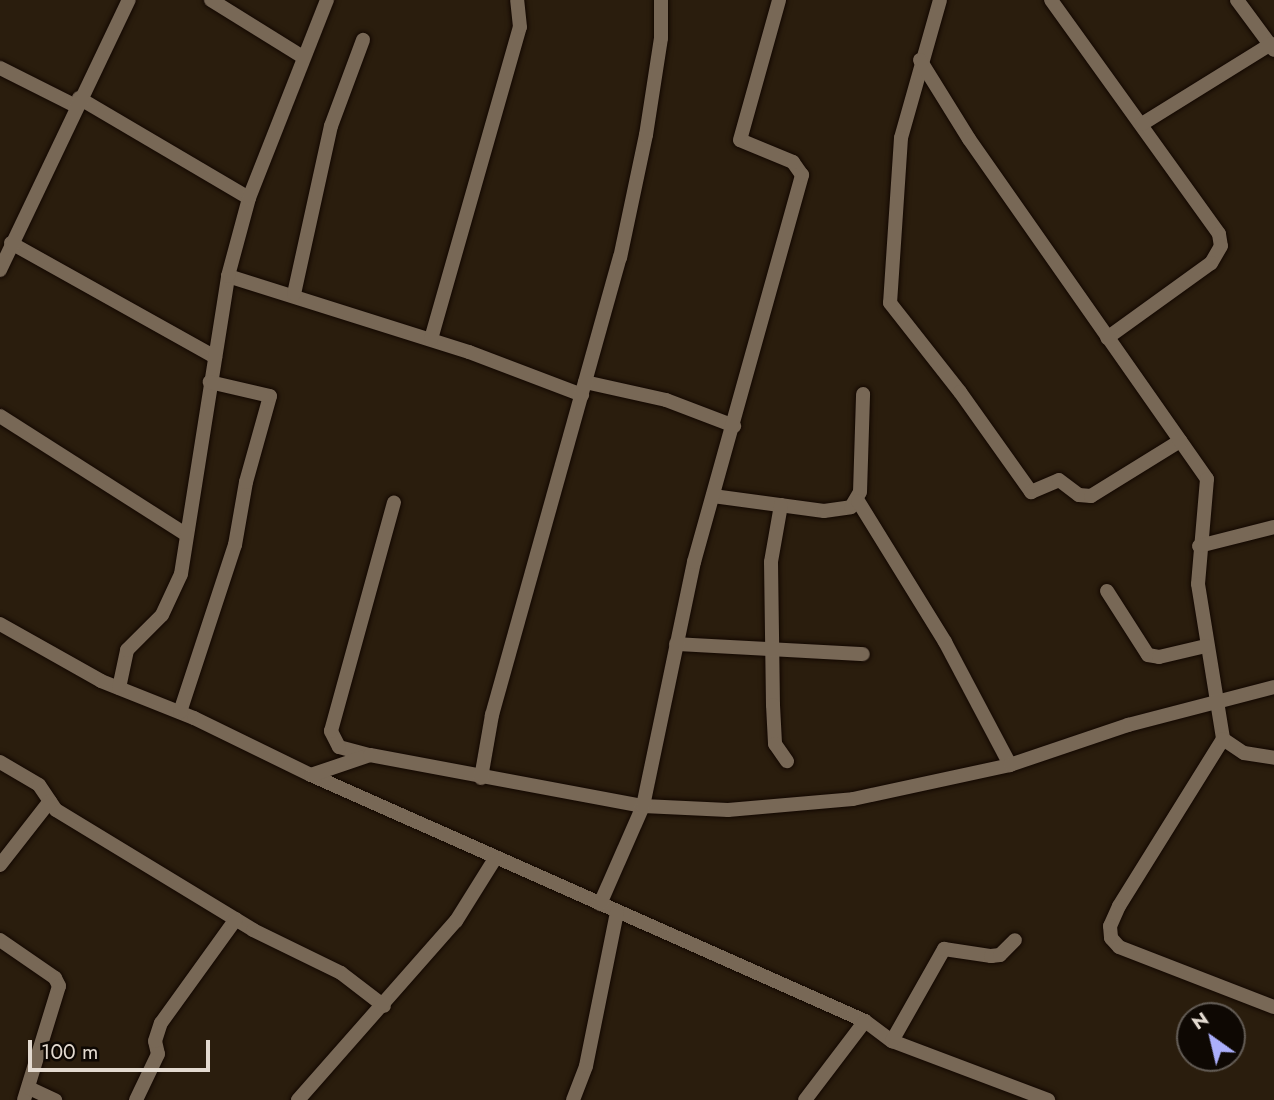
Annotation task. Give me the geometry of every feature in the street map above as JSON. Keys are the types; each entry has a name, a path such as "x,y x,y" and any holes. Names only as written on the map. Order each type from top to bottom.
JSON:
{"street":[{"path":"0,271 77,102 129,0"},
{"path":"211,0 303,57"},
{"path":"119,688 127,650 162,615 181,574 185,534 228,276 249,198 327,0"},
{"path":"431,339 520,27 517,0"},
{"path":"481,778 492,715 620,258 646,135 661,38 662,0"},
{"path":"600,904 643,806 676,644 713,496 802,175 793,162 740,140 779,0"},
{"path":"940,0 920,60 901,138 890,303 1031,492 1059,480 1079,495 1091,496 1180,441"},
{"path":"1051,0 1219,234 1221,246 1211,263 1107,338"},
{"path":"1142,124 1272,47 1237,0"},
{"path":"294,294 331,126 363,40"},
{"path":"920,60 969,139 1209,483 1199,545 1206,646 1223,739 1119,906 1110,926 1111,938 1119,947 1274,1007"},
{"path":"0,68 77,102 249,198"},
{"path":"11,243 215,357"},
{"path":"228,276 294,294 583,388 666,400 734,426"},
{"path":"180,712 235,545 246,482 270,396 210,382"},
{"path":"863,394 858,501 945,642 1010,765"},
{"path":"0,416 185,534"},
{"path":"713,496 824,511 850,507 858,501"},
{"path":"394,503 331,731 339,747 370,755 481,778 643,806 728,810 853,799 1010,765 1216,699 1274,687"},
{"path":"781,505 771,562 775,744 787,761"},
{"path":"1199,545 1274,527"},
{"path":"1107,591 1148,655 1159,657 1206,646"},
{"path":"1,628 119,688 180,712 311,775 865,1021 892,1041 1048,1100"},
{"path":"676,644 863,654"},
{"path":"1223,739 1244,752 1274,758"},
{"path":"311,775 370,755"},
{"path":"0,762 39,785 56,810 236,919 341,973 384,1006"},
{"path":"0,865 50,801"},
{"path":"298,1100 384,1006 456,921 496,857"},
{"path":"573,1100 586,1066 617,912"},
{"path":"136,1100 158,1054 155,1041 161,1023 236,919"},
{"path":"0,940 55,978 59,986 27,1094 55,1100"},
{"path":"892,1041 944,949 1000,955 1015,940"},
{"path":"805,1100 865,1021"}]}
